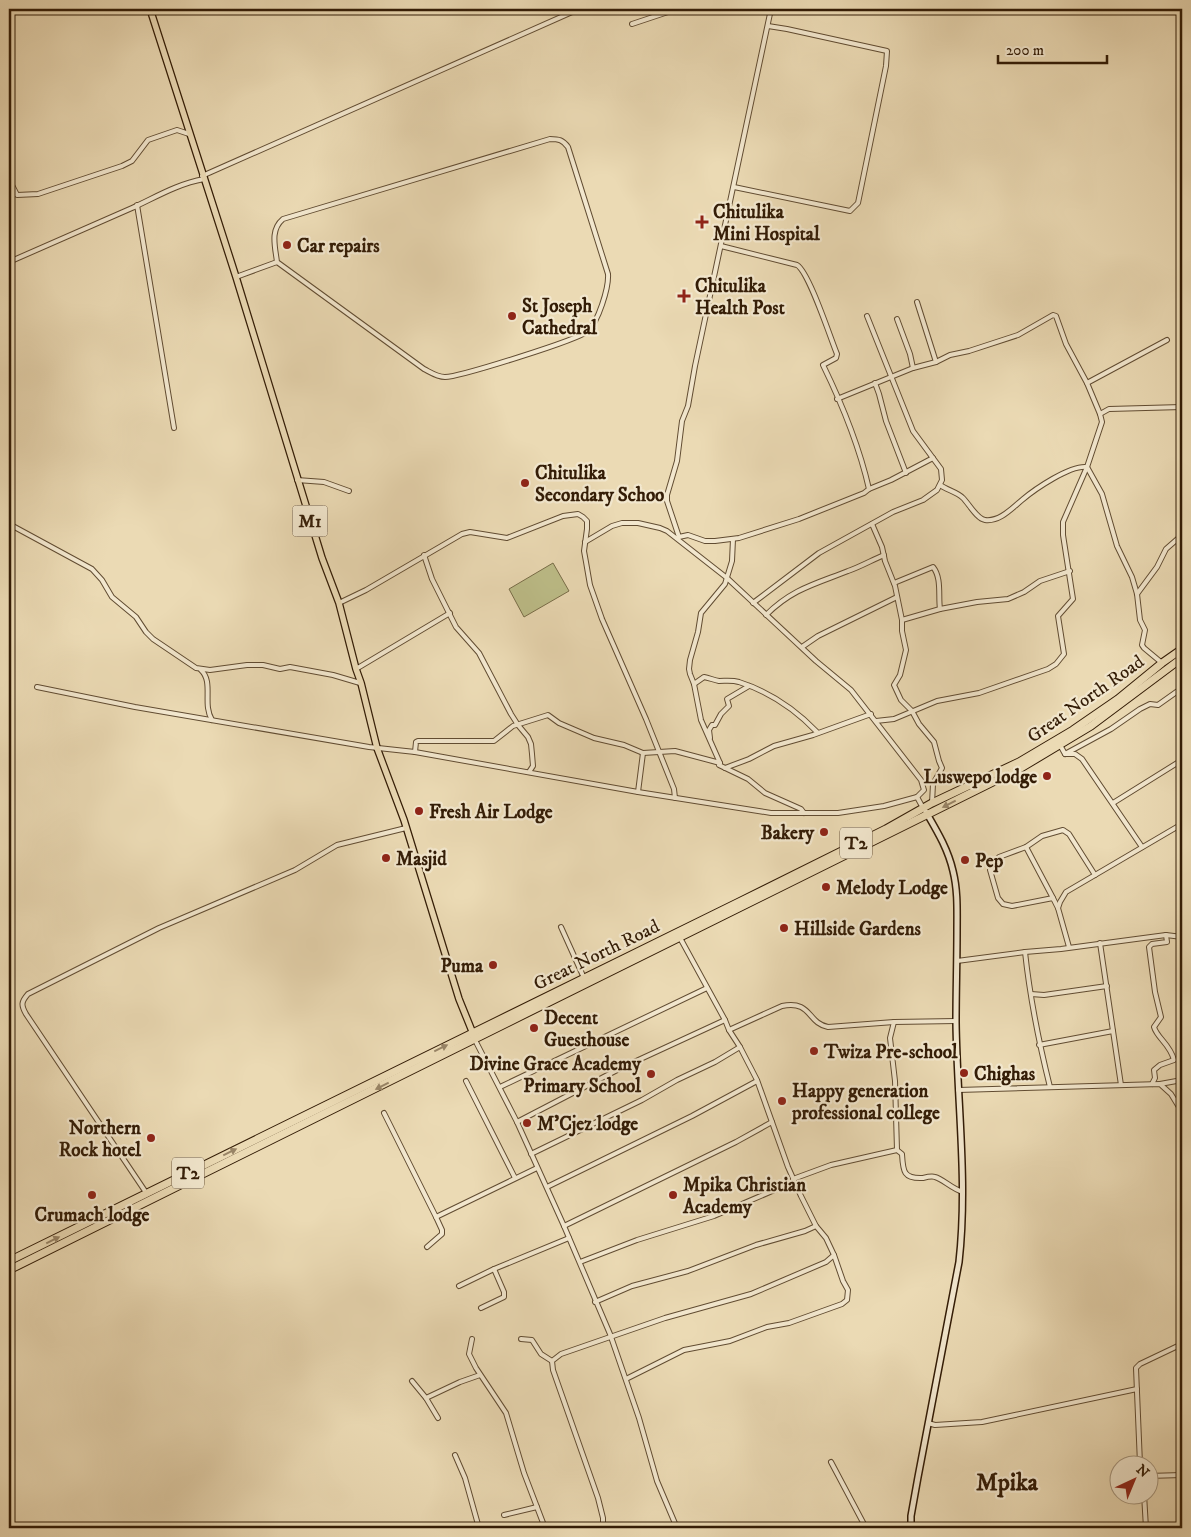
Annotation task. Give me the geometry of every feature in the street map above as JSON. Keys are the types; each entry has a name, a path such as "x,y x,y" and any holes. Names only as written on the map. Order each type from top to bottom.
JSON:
{"highway":[{"name":"Great North Road","path":"474,1036 584,978 886,829 932,803 1027,758 1058,740 1118,699 1182,648"},
{"name":"Great North Road","path":"9,1270 89,1226 149,1196 1021,768 1091,726 1182,658"},
{"name":"Great North Road","path":"9,1261 89,1226"}],"main road":[{"name":"M1","path":"150,9 236,276 297,480 322,558 339,603 377,748 406,828 459,999 474,1036"},
{"path":"911,1528 912,1510 959,1262 963,1192 956,1021 957,894 948,854 940,836 923,808"}],"street":[{"path":"9,262 178,186 203,178 579,9"},
{"path":"632,24 677,9"},
{"path":"678,537 667,501 667,495 677,461 682,421 688,406 770,9"},
{"path":"734,188 850,211 858,203 888,51 768,26"},
{"path":"9,179 17,195 38,194 122,166 132,160 148,140 178,130 189,134"},
{"path":"550,139 559,139 568,147 608,274 608,288 591,328 579,337 492,365 443,377 424,368 277,262 274,233 275,227 283,219 550,139"},
{"path":"137,205 174,428"},
{"path":"721,246 765,256 800,267 811,286 837,354 836,358 823,365 847,418 862,460 869,488 867,490"},
{"path":"236,276 277,262"},
{"path":"917,302 936,362"},
{"path":"837,398 913,368 936,362 950,354 983,347 1023,333 1053,315 1056,316 1066,344 1087,383 1102,422 1087,467 1063,522 1063,535 1073,599 1058,616 1064,654 1056,664 1033,676 980,693 937,701 894,719 876,721"},
{"path":"753,603 819,553 893,512 918,502 937,490 940,485 943,473 913,431 867,316"},
{"path":"897,319 913,368"},
{"path":"1087,383 1167,340"},
{"path":"875,383 880,394 886,421 906,472"},
{"path":"1100,414 1109,409 1182,406"},
{"path":"678,537 688,535 705,541 733,539 800,519 864,493 933,458"},
{"path":"940,485 959,494 982,518 989,520 1005,514 1022,499 1050,481 1075,469 1087,467"},
{"path":"1087,467 1102,494 1117,546 1132,577 1137,594 1140,620 1145,630 1142,645 1162,663"},
{"path":"297,480 324,482 349,491"},
{"path":"339,603 366,590 462,534 470,532 507,538 563,516 574,514 583,517 587,522 584,551 590,585 602,619 674,788 675,798"},
{"path":"37,687 134,707 377,748 415,752 638,792 771,813 838,813 884,806 917,797 924,790 921,780 851,690 816,662 727,578 678,537 660,528 629,522 612,526 585,542"},
{"path":"9,524 92,569 102,580 112,597 136,617 152,639 185,662 201,670 206,675 207,708 212,720"},
{"path":"872,524 894,583 902,620 906,650 900,675 894,685 901,700 912,711 919,724 934,742 942,768 933,784 932,803"},
{"path":"1137,594 1157,567 1166,549 1182,535"},
{"path":"733,539 732,561 727,578 723,588 701,613 690,660 689,669 701,720 720,763 719,765 754,784 765,793 793,804 804,813"},
{"path":"424,555 432,578 461,633 479,653 518,725 531,744 533,766 529,772"},
{"path":"766,615 776,605 810,584 852,570 884,556"},
{"path":"894,583 933,567 939,583 940,609"},
{"path":"902,620 940,609 977,602 1008,599 1024,592 1040,581 1070,571"},
{"path":"802,647 818,636 897,597"},
{"path":"356,670 450,613"},
{"path":"201,670 247,665 263,665 277,669 290,667 361,683"},
{"path":"694,684 704,677 718,681 737,682 749,686 783,702 796,711 817,732"},
{"path":"711,743 710,730 721,714 730,706 727,699 749,686"},
{"path":"1065,754 1111,729 1140,709 1150,704 1158,705 1182,688"},
{"path":"725,768 749,759 774,746 871,714"},
{"path":"415,752 416,742 494,740 509,729 548,715 559,723 594,738 624,745 643,753 679,752 720,763"},
{"path":"1060,745 1065,754"},
{"path":"638,792 643,753"},
{"path":"1065,754 1075,754 1082,759 1142,847"},
{"path":"1113,803 1182,760"},
{"path":"917,797 923,808"},
{"path":"1058,908 1066,892 1182,824"},
{"path":"149,1196 26,1014 22,1006 22,1000 28,994 159,928 295,870 337,845 406,828"},
{"path":"1053,898 1007,906 1002,904 998,898 990,870 993,862 999,857 1026,847 1042,836 1063,830 1069,834 1095,875"},
{"path":"1026,847 1058,908 1069,947"},
{"path":"561,927 584,978"},
{"path":"957,961 1166,935 1182,937"},
{"path":"1152,1084 1155,1078 1154,1070 1160,1065 1174,1060 1172,1050 1158,1036 1154,1027 1160,1017 1149,947 1152,944 1167,942 1166,935"},
{"path":"626,1379 684,1350 730,1341 767,1327 789,1323 842,1304 847,1300 848,1290 834,1255 826,1238 816,1226 794,1181 757,1081 679,936"},
{"path":"1100,943 1121,1085"},
{"path":"1025,952 1039,1045 1050,1087"},
{"path":"1031,994 1044,995 1107,986"},
{"path":"500,1087 707,988"},
{"path":"728,1030 790,1004 807,1010 816,1022 828,1027 894,1022 956,1021"},
{"path":"517,1122 621,1068 725,1020"},
{"path":"894,1022 890,1038 895,1081 897,1150 902,1154 904,1170 914,1178 936,1177 953,1189 963,1192"},
{"path":"1039,1045 1113,1031"},
{"path":"474,1036 517,1122 611,1336 639,1418 657,1481 677,1528"},
{"path":"531,1154 642,1100 740,1047"},
{"path":"958,1090 1160,1084 1182,1080"},
{"path":"466,1081 515,1178"},
{"path":"546,1188 692,1116 757,1081"},
{"path":"1160,1084 1171,1094 1182,1112"},
{"path":"384,1113 442,1230 442,1234 427,1247"},
{"path":"564,1226 736,1142 772,1122"},
{"path":"580,1262 637,1240 714,1216 831,1165 897,1150"},
{"path":"436,1217 536,1168"},
{"path":"596,1302 632,1286 688,1271 756,1245 816,1226"},
{"path":"460,1286 494,1269 569,1238"},
{"path":"552,1361 561,1354 611,1336 665,1318 751,1294 826,1262 834,1255"},
{"path":"481,1308 504,1297 494,1269"},
{"path":"472,1339 470,1354 480,1375 506,1413 524,1473 545,1528"},
{"path":"521,1339 532,1340 541,1354 552,1361"},
{"path":"1140,1454 1137,1366 1182,1344"},
{"path":"552,1361 553,1370 598,1498 604,1528 594,1528"},
{"path":"426,1398 480,1375"},
{"path":"412,1381 426,1398 438,1418"},
{"path":"928,1423 935,1425 982,1422 1137,1389"},
{"path":"455,1455 465,1478 478,1528"},
{"path":"831,1462 866,1528"},
{"path":"1158,1475 1182,1474"},
{"path":"1145,1504 1146,1528"},
{"path":"504,1515 538,1507"}],"green space":[{"path":"553,563 569,591 524,617 509,589"}],"place":[{"name":"Chitulika Mini Hospital","path":"702,222"},
{"name":"Car repairs","path":"287,245"},
{"name":"Chitulika Health Post","path":"684,296"},
{"name":"St Joseph Cathedral","path":"512,316"},
{"name":"Chitulika Secondary Schoo","path":"525,483"},
{"name":"Luswepo lodge","path":"1047,776"},
{"name":"Fresh Air Lodge","path":"419,811"},
{"name":"Bakery","path":"824,832"},
{"name":"Masjid","path":"386,858"},
{"name":"Pep","path":"965,860"},
{"name":"Melody Lodge","path":"826,887"},
{"name":"Hillside Gardens","path":"784,928"},
{"name":"Puma","path":"493,965"},
{"name":"Decent Guesthouse","path":"534,1028"},
{"name":"Twiza Pre-school","path":"814,1051"},
{"name":"Chighas","path":"964,1073"},
{"name":"Divine Grace Academy Primary School","path":"651,1074"},
{"name":"Happy generation professional college","path":"782,1101"},
{"name":"M'Cjez lodge","path":"527,1123"},
{"name":"Northern Rock hotel","path":"151,1138"},
{"name":"Crumach lodge","path":"92,1195"},
{"name":"Mpika Christian Academy","path":"673,1195"}],"district":[{"name":"Mpika","path":"1007,1482"}]}
